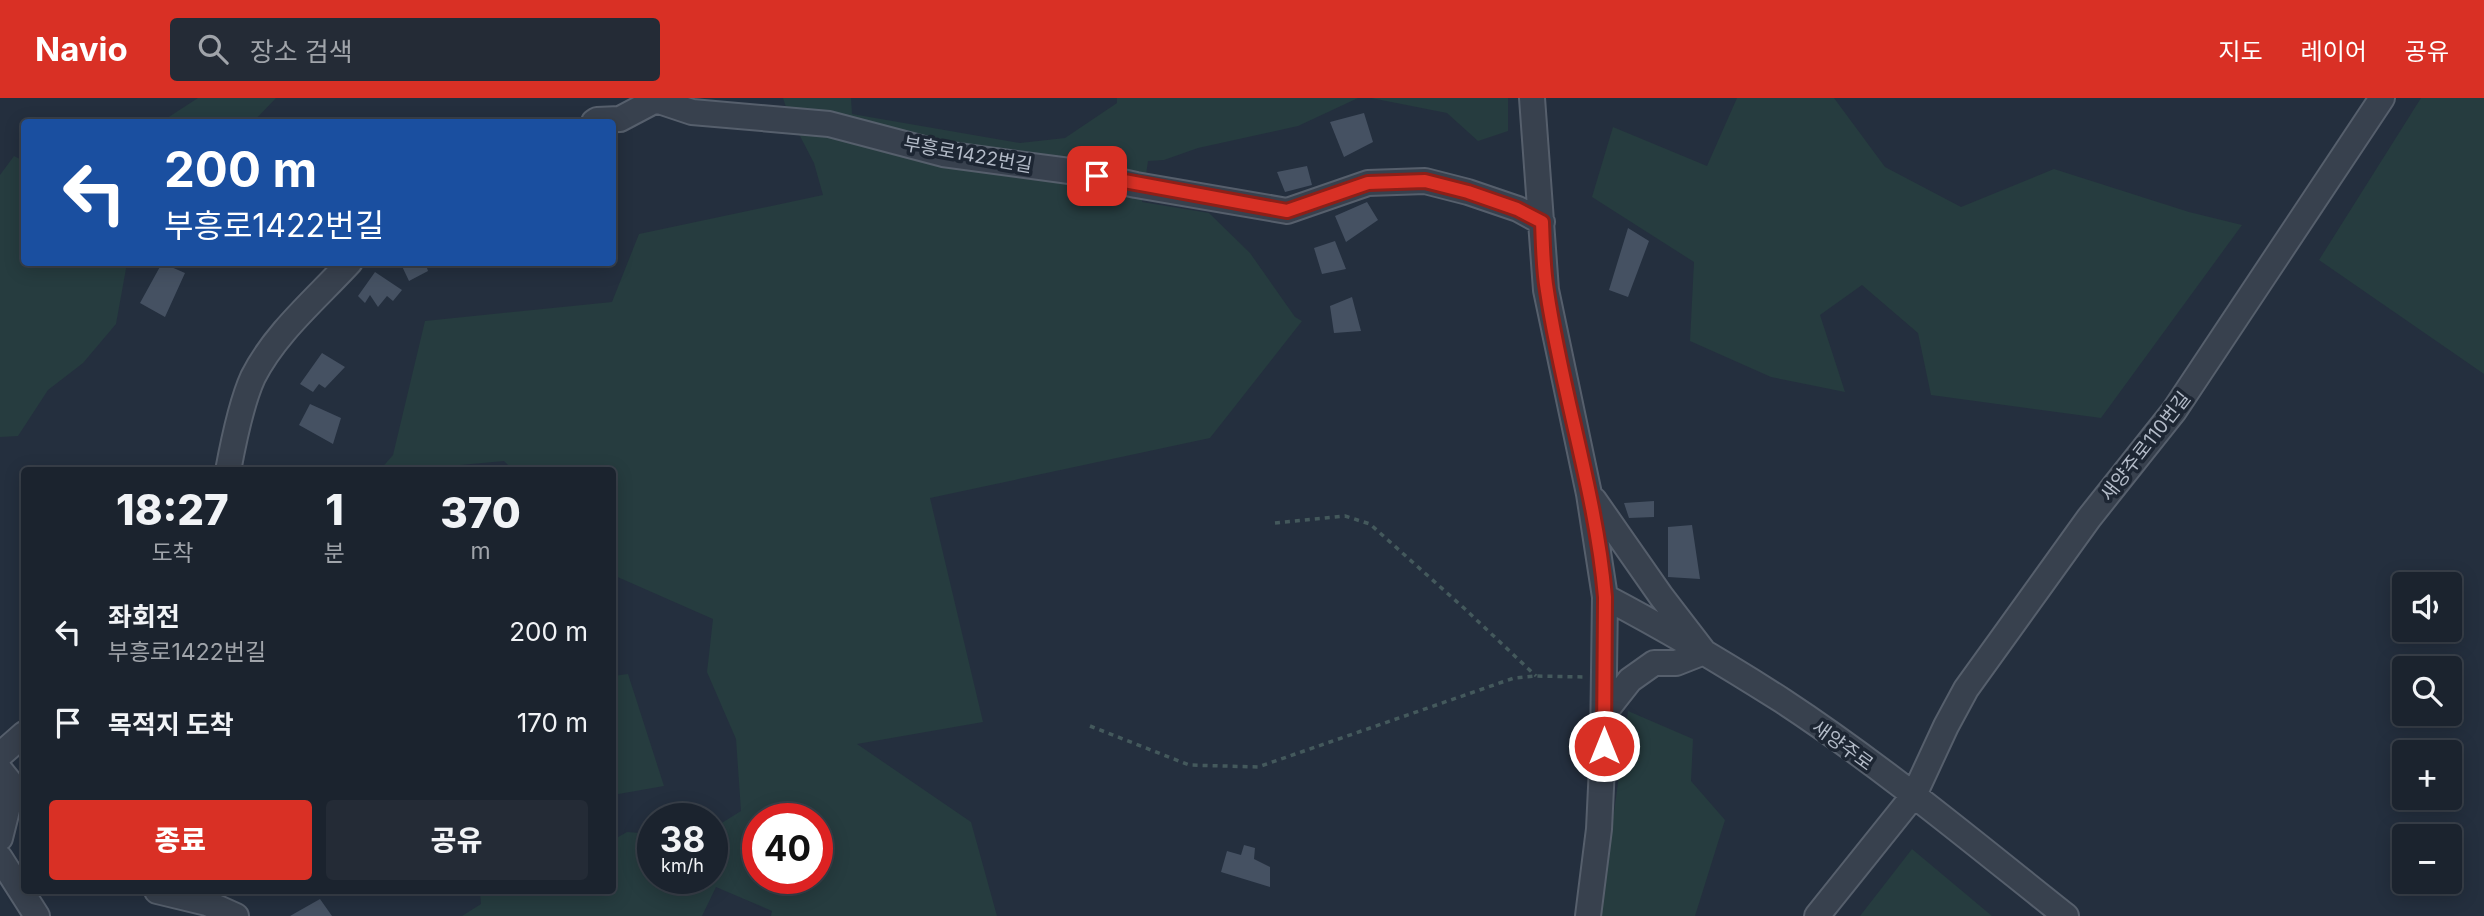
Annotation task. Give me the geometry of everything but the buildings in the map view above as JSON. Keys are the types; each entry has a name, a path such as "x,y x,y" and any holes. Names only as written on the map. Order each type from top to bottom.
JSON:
{"street":[{"path":"1532,98 1546,290 1589,494 1605,597 1599,829 1588,916"},
{"name":"새양주로110번길","path":"1816,916 1914,795 1966,689 2089,518 2174,411 2382,98"},
{"name":"부흥로1422번길","path":"616,119 656,100 692,112 829,124 943,154 1077,172 1287,211 1368,183 1425,181 1517,209 1542,222"},
{"path":"229,467 253,378 278,340 346,266"},
{"path":"1589,494 1704,652 1676,663 1654,663 1630,680 1604,713"},
{"name":"새양주로","path":"1605,597 1665,629 1785,702 1914,795 2066,916"},
{"path":"0,755 21,737"},
{"path":"0,770 13,786 0,838"},
{"path":"0,857 21,860"},
{"path":"0,857 21,890"},
{"path":"23,894 37,916"},
{"path":"170,894 208,903 236,916"}],"path":[{"path":"1275,523 1345,516 1370,524 1536,676"},
{"path":"1090,726 1189,765 1258,767 1514,678 1604,678"}],"green space":[{"path":"198,98 276,98 256,119 166,119"},
{"path":"783,98 851,98 852,114 1020,143 1065,138 1117,103 1117,98 1358,98 1298,126 1198,148 1164,160 1148,161 1142,202 1209,213 1250,253 1295,317 1302,321 1210,438 930,498 983,722 857,744 971,822 997,916 771,916 772,911 728,892 728,819 741,811 736,739 707,672 713,619 616,576 616,467 510,467 504,461 439,467 382,467 393,455 425,321 612,302 639,234 823,195 814,163"},
{"path":"1371,98 1508,98 1508,131 1478,141 1447,113"},
{"path":"1737,98 1834,98 1885,167 1961,207 2054,169 2189,212 2242,225 2101,418 1931,395 1918,333 1862,285 1820,315 1845,392 1771,377 1690,341 1694,262 1592,197 1613,127 1707,166"},
{"path":"2421,98 2484,98 2484,374 2319,260"},
{"path":"14,156 21,160 21,266 126,266 116,324 83,363 48,390 18,436 0,437 0,175"},
{"path":"628,674 664,786 616,794 616,676"},
{"path":"1628,711 1693,739 1691,781 1725,820 1695,916 1593,916 1614,812"},
{"path":"627,832 637,833 637,894 713,894 702,916 462,916 481,904 480,894 616,894 616,838"},
{"path":"1912,849 1992,916 1860,916"}],"route":[{"path":"1097,176 1287,211 1368,183 1425,181 1517,209 1542,222 1546,290 1603,574 1604,746"}]}
